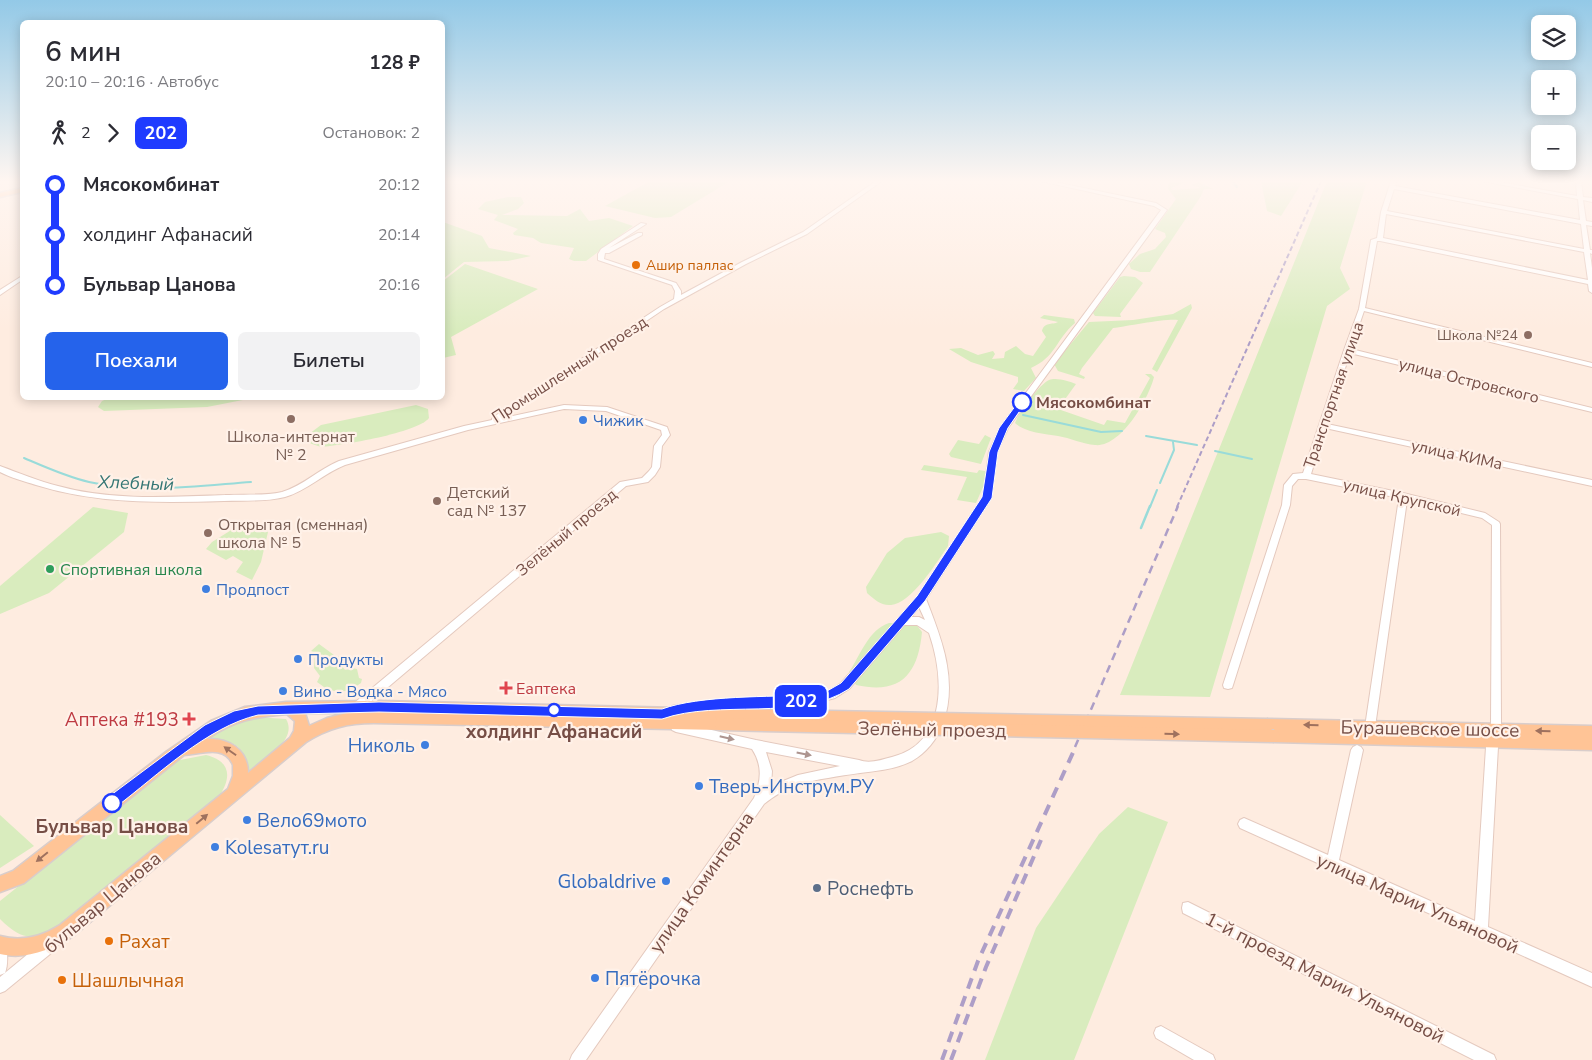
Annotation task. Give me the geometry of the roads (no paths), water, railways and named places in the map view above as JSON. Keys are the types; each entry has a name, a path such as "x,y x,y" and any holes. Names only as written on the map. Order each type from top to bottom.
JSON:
{"main road":[{"name":"Зелёный проезд","path":"286,708 325,708 354,712 663,719 1271,730"},
{"path":"0,884 18,877 177,752 210,729 231,718 252,712 286,708 299,715 302,725 298,737 288,749"},
{"name":"бульвар Цанова","path":"70,928 288,749 320,726 354,712"},
{"name":"Бурашевское шоссе","path":"1271,730 1370,727 1592,732"},
{"name":"Бурашевское шоссе","path":"1271,730 1592,744"},
{"path":"177,752 205,744 220,745 232,750 239,759 241,766 240,779 233,794"},
{"path":"0,947 30,946 46,941 70,928"}],"street":[{"path":"600,257 603,250 633,230"},
{"name":"Промышленный проезд","path":"0,469 60,492 94,498 278,496 289,492 337,464 491,423 677,300 809,230"},
{"path":"663,719 674,710 704,706 813,700 831,695 845,686 921,598 987,498 993,452 1004,428 1149,230"},
{"name":"Транспортная улица","path":"1228,685 1286,505 1288,485 1296,476 1306,476 1362,310 1374,240 1380,239 1381,230"},
{"path":"1482,230 1590,251"},
{"path":"1585,230 1590,251 1592,291"},
{"path":"600,257 640,234"},
{"path":"1380,239 1591,283"},
{"path":"600,257 601,260 613,265 674,284 678,290 677,300"},
{"path":"0,293 20,279"},
{"path":"1362,310 1592,364"},
{"name":"улица Островского","path":"1347,350 1592,410"},
{"name":"Зелёный проезд","path":"354,712 623,484 645,480 656,467 658,446 666,434 664,429 658,425 611,410 589,407 560,408 491,423"},
{"name":"улица КИМа","path":"1322,425 1592,483"},
{"name":"улица Крупской","path":"1306,476 1403,496 1485,516 1496,524 1496,726 1499,730"},
{"path":"1370,727 1403,496"},
{"name":"улица Коминтерна","path":"577,1060 755,805 775,789 792,781 906,757 923,746 934,732 940,715 944,676 941,653 921,598"},
{"path":"902,621 921,622 933,632"},
{"path":"663,719 756,745 866,766"},
{"path":"1481,931 1492,747 1489,741"},
{"path":"755,805 764,791 767,776 765,762 756,745"},
{"path":"1332,864 1357,750"},
{"name":"улица Марии Ульяновой","path":"1244,824 1592,980"},
{"path":"0,890 18,877"},
{"name":"1-й проезд Марии Ульяновой","path":"1188,908 1489,1060"},
{"name":"бульвар Цанова","path":"0,986 70,928"},
{"path":"0,947 0,968"},
{"path":"1160,1033 1208,1060"}],"waterway":[{"name":"Хлебный","path":"1023,415 1101,432 1122,431"},
{"name":"Хлебный","path":"1146,436 1197,445"},
{"path":"1160,483 1174,450 1173,442"},
{"name":"Хлебный","path":"1215,451 1252,459"},
{"name":"Хлебный","path":"24,458 56,472 109,486 170,488 251,482"},
{"path":"1150,507 1157,490"},
{"path":"1141,528 1150,506"}],"railway":[{"path":"1177,507 1299,230"},
{"path":"1075,747 1178,506"},
{"path":"942,1060 978,961 1076,746"},
{"path":"951,1060 986,967 1041,840"}],"place":[{"name":"Ашир паллас","path":"636,265"},
{"name":"Школа №24","path":"1528,335"},
{"name":"Мясокомбинат","path":"1022,402"},
{"name":"Школа-интернат № 2","path":"291,419"},
{"name":"Чижик","path":"583,420"},
{"name":"Детский сад № 137","path":"437,501"},
{"name":"Открытая (сменная) школа № 5","path":"208,533"},
{"name":"Спортивная школа","path":"50,569"},
{"name":"Продпост","path":"206,589"},
{"name":"Продукты","path":"298,659"},
{"name":"Еаптека","path":"506,688"},
{"name":"Вино - Водка - Мясо","path":"283,691"},
{"name":"холдинг Афанасий","path":"554,710"},
{"name":"Аптека #193","path":"189,719"},
{"name":"Николь","path":"425,745"},
{"name":"Тверь-Инструм.РУ","path":"699,786"},
{"name":"Бульвар Цанова","path":"112,803"},
{"name":"Вело69мото","path":"247,820"},
{"name":"Kolesaтут.ru","path":"215,847"},
{"name":"Globaldrive","path":"666,881"},
{"name":"Роснефть","path":"817,888"},
{"name":"Рахат","path":"109,941"},
{"name":"Пятёрочка","path":"595,978"},
{"name":"Шашлычная","path":"62,980"}]}
